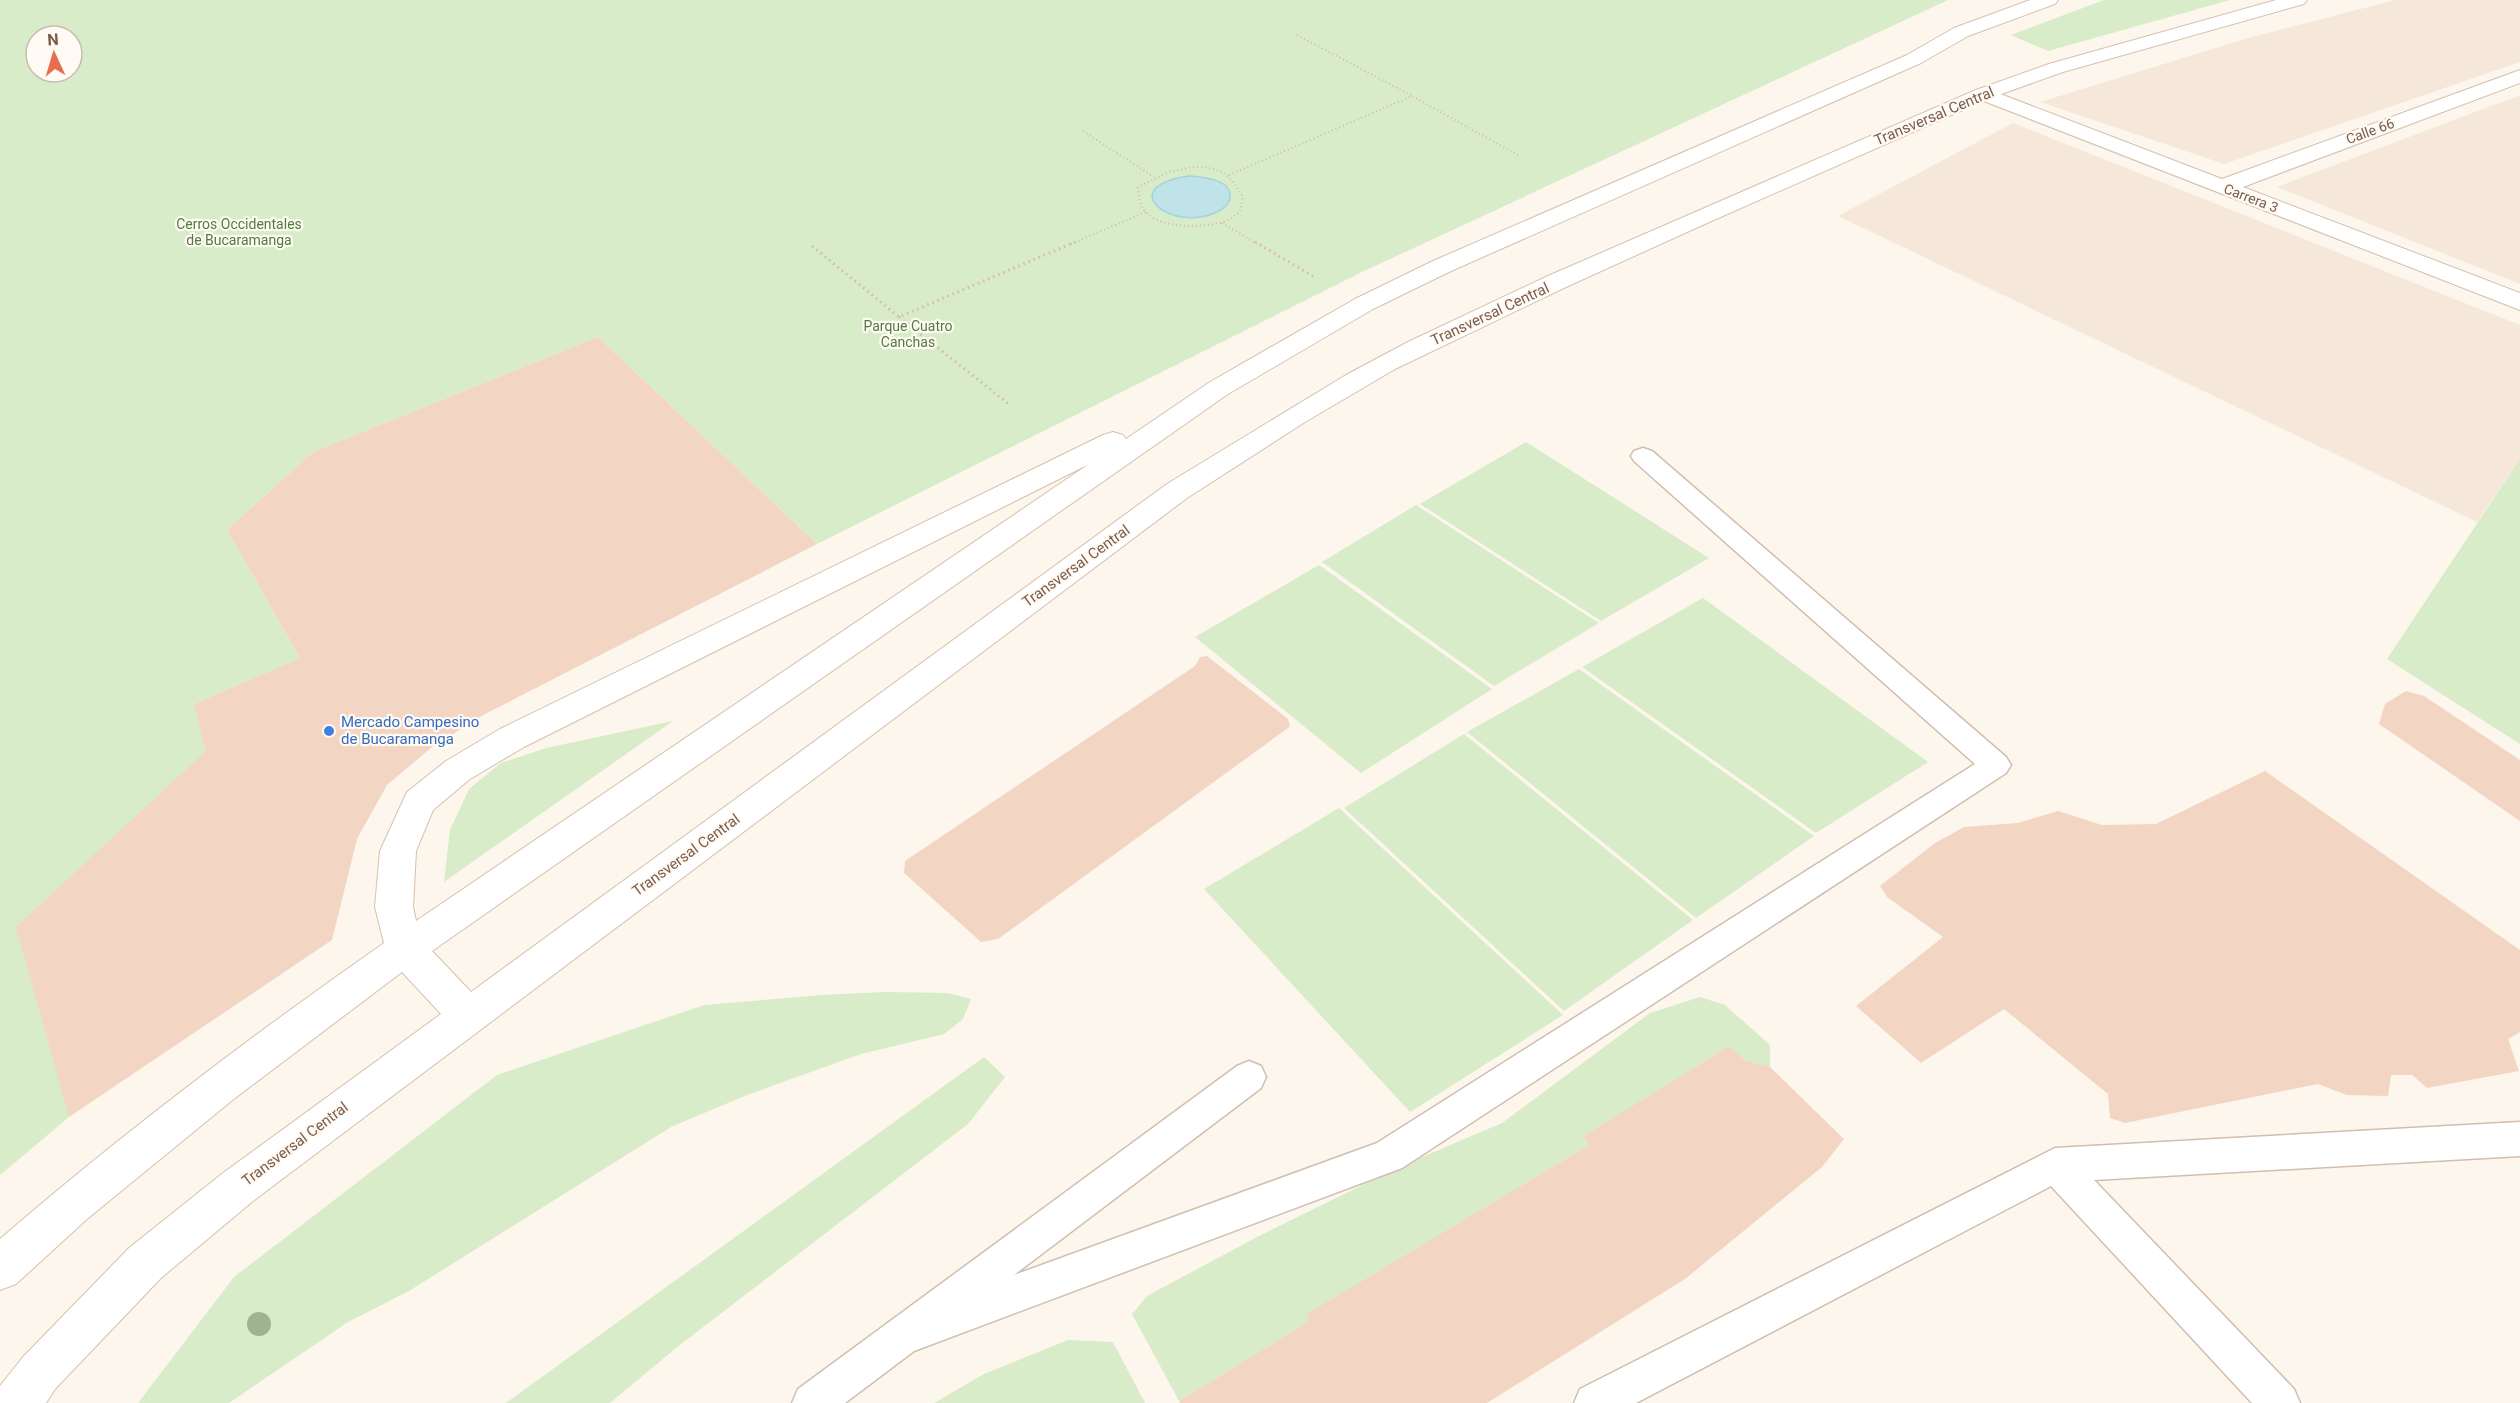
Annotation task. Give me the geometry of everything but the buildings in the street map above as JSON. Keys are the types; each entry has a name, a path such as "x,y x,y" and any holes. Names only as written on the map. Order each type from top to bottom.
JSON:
{"main road":[{"path":"0,1268 68,1206 165,1126 404,948 1219,388 1364,304 1442,266 1638,178 1914,59 1961,32 2048,0"},
{"name":"Transversal Central","path":"17,1403 39,1373 144,1263 238,1187 1177,491 1305,410 1416,348 1983,94 2056,68 2297,0"},
{"name":"Calle 66","path":"2221,187 2520,76"},
{"name":"Carrera 3","path":"1983,94 2520,302"},
{"path":"468,1016 404,948 394,907 398,851 419,802 458,771 512,738 1219,388"}],"lane":[{"path":"904,1335 1389,1156 1996,765 1643,456"},
{"path":"812,1403 1249,1077"},
{"path":"1594,1403 2055,1165 2520,1139"},
{"path":"2055,1165 2280,1403"}],"path":[{"path":"1297,35 1521,157"},
{"path":"1228,175 1412,96"},
{"path":"1083,132 1154,177"},
{"path":"1190,168 1214,170 1228,175 1243,196 1240,212 1222,223 1187,226 1156,221 1146,212 1137,196 1138,187 1154,177 1190,168"},
{"path":"899,317 1146,212"},
{"path":"1222,223 1364,304"},
{"path":"812,246 1010,405"}],"shaded area":[{"path":"2395,0 2520,0 2520,62 2224,164 2040,102 2248,38"},
{"path":"2520,96 2520,284 2277,187 2504,101"},
{"path":"2013,123 2520,325 2520,459 2477,522 1838,216"}],"green space":[{"name":"Cerros Occidentales de Bucaramanga","path":"0,0 1948,0 1362,272 817,544 598,337 313,452 227,530 300,658 194,704 205,752 69,1117 0,1175"},
{"path":"2104,0 2230,0 2048,51 2011,35"},
{"path":"1526,442 1709,558 1601,621 1420,504"},
{"path":"2520,459 2520,744 2387,659"},
{"path":"1416,505 1599,623 1494,686 1322,562"},
{"path":"1319,565 1492,689 1361,773 1195,637"},
{"path":"1703,598 1928,762 1816,833 1582,667"},
{"path":"1579,669 1814,836 1696,918 1467,732"},
{"path":"673,721 444,882 450,830 469,789 501,763 546,748"},
{"path":"1464,734 1693,920 1564,1011 1344,808"},
{"path":"1339,808 1563,1015 1410,1112 1204,889"},
{"path":"886,992 948,993 971,999 963,1019 944,1034 861,1054 747,1095 671,1127 409,1291 348,1322 229,1403 138,1403 234,1277 497,1075 704,1005"},
{"path":"1700,997 1725,1005 1770,1045 1770,1067 1745,1060 1729,1046 1585,1136 1589,1145 1308,1314 1308,1322 1179,1401 1132,1314 1147,1296 1257,1237 1401,1166 1502,1123 1650,1013"},
{"path":"984,1057 1005,1077 968,1124 681,1344 610,1403 506,1403"},
{"path":"1068,1340 1113,1342 1145,1403 934,1403 984,1374"}],"water":[{"path":"1189,176 1215,180 1226,186 1230,197 1228,204 1219,211 1201,217 1184,217 1158,207 1153,198 1155,189 1166,182"}],"place":[{"name":"Mercado Campesino de Bucaramanga","path":"329,731"}],"park label":[{"name":"Parque Cuatro Canchas","path":"908,334"}]}
